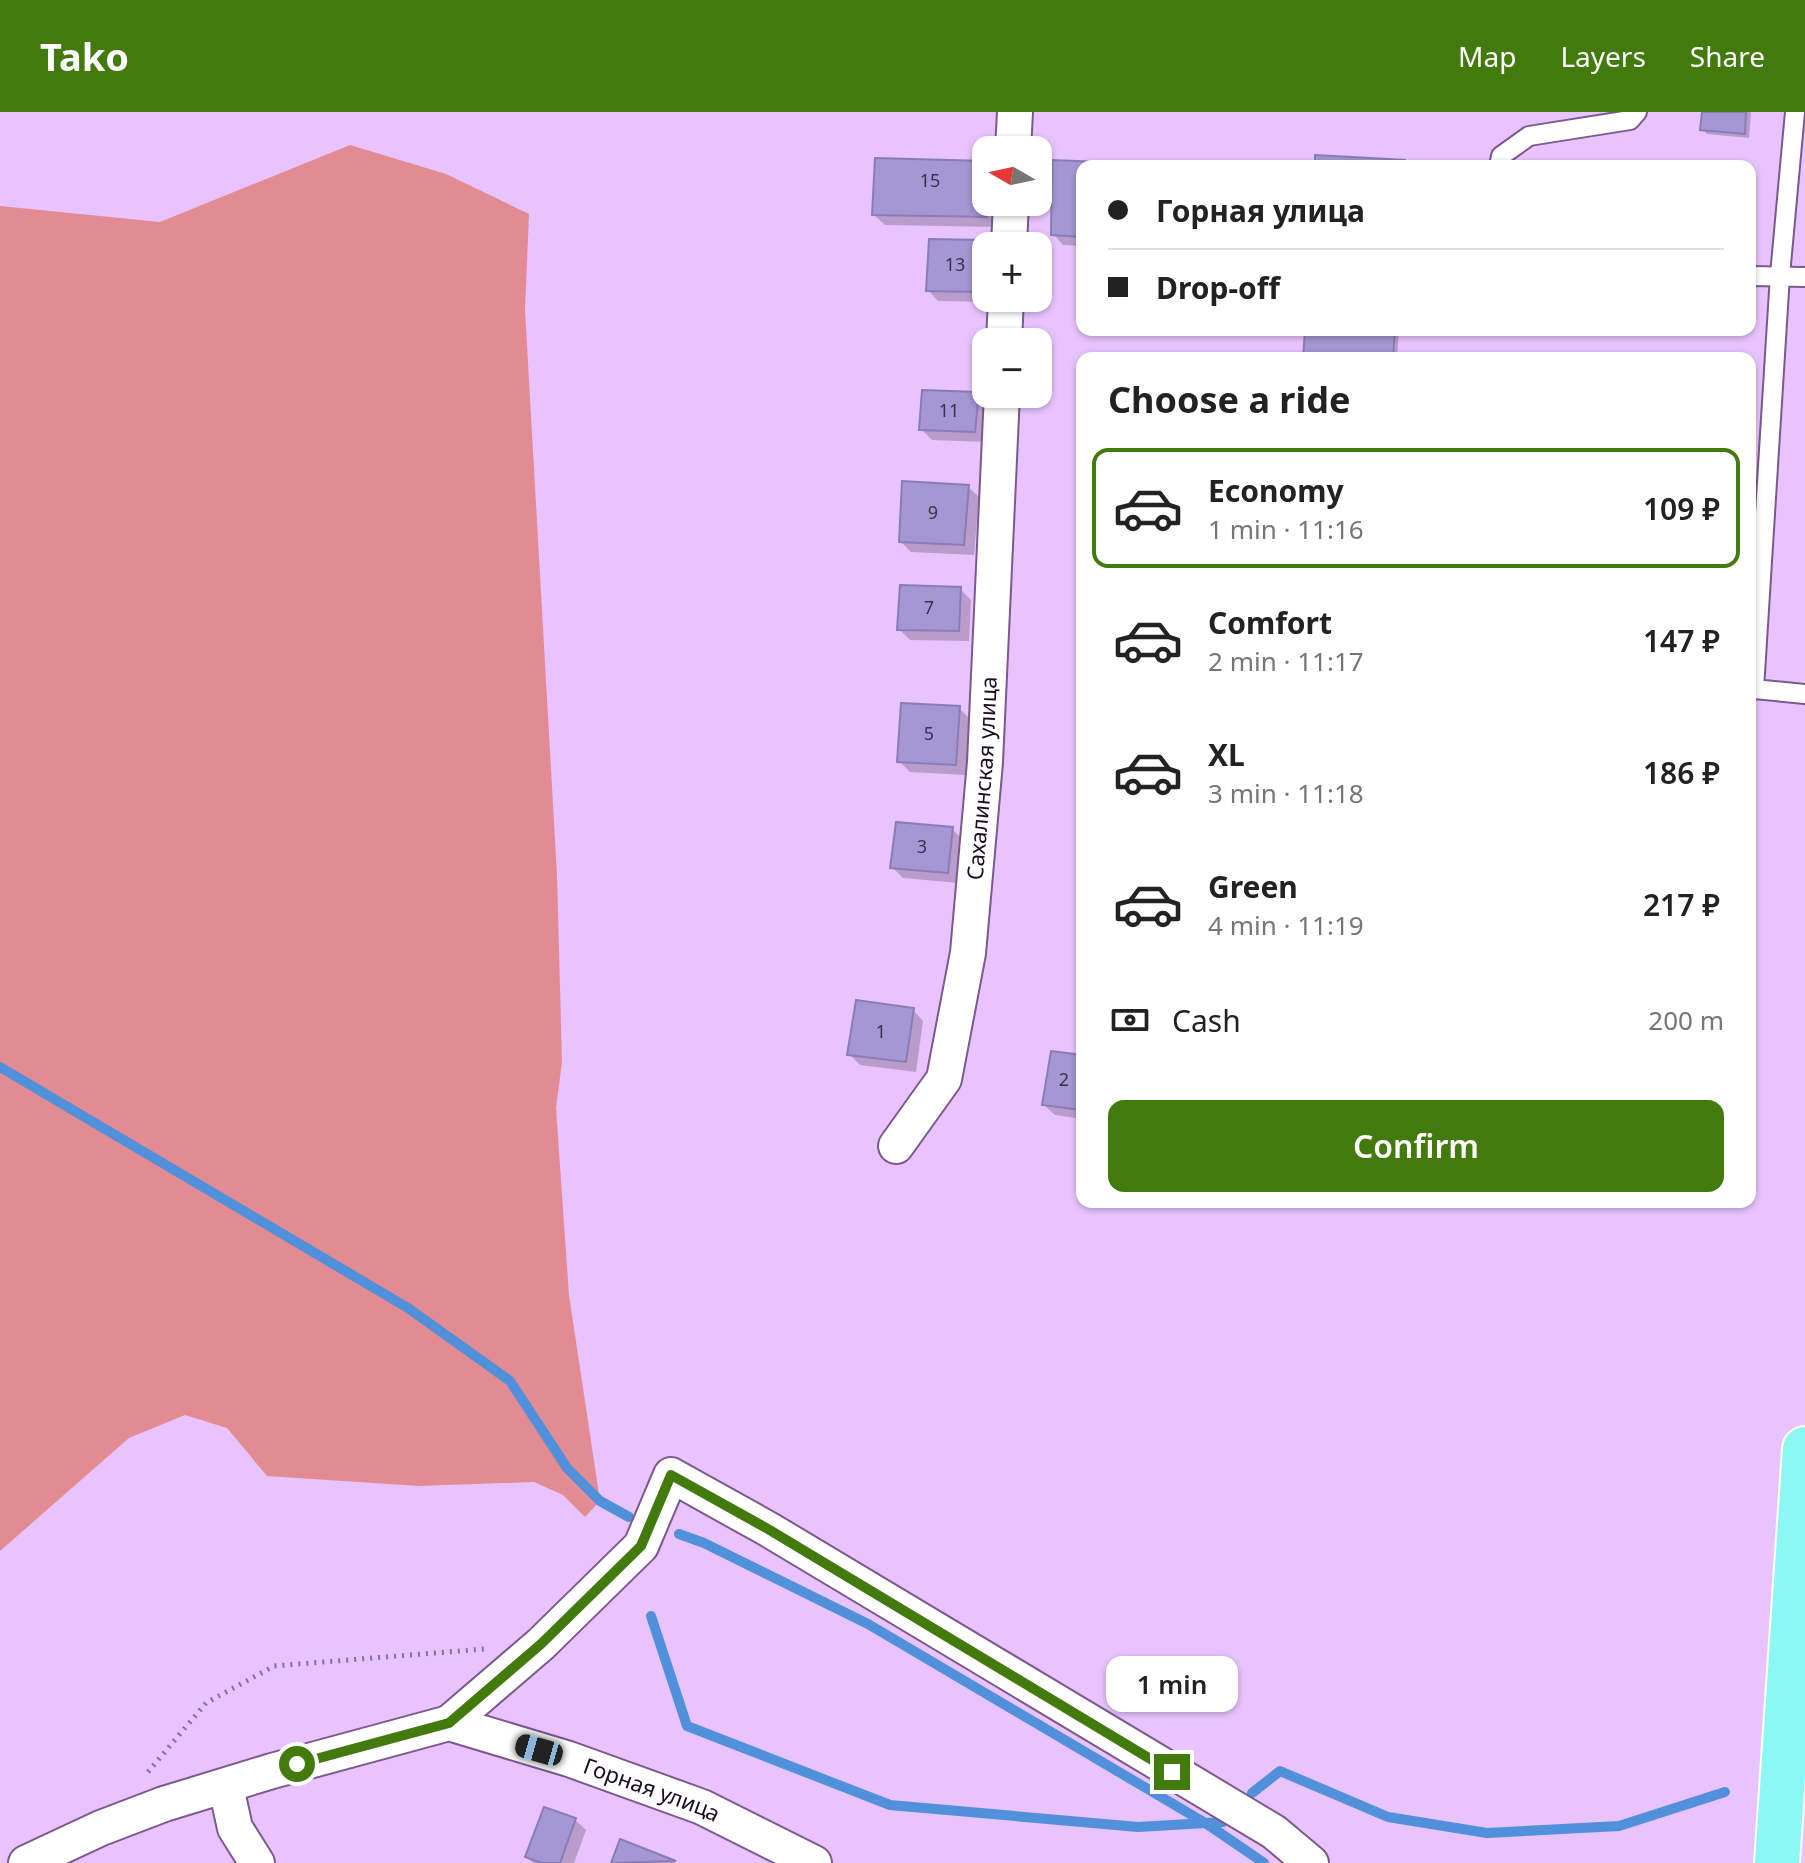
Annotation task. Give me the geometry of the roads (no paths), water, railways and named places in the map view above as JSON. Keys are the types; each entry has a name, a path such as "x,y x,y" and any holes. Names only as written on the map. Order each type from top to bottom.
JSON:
{"main road":[{"path":"1777,1863 1805,1449"}],"street":[{"path":"1014,136 1015,112"},
{"name":"Сахалинская улица","path":"896,1146 944,1079 968,953 985,762 1001,408"},
{"path":"26,1863 101,1828 164,1804 449,1723 541,1644 641,1546 671,1475 768,1529 1274,1832 1311,1863"},
{"name":"Горная улица","path":"449,1723 569,1759 702,1807 814,1863"},
{"path":"226,1787 235,1828 257,1863"}],"lane":[{"path":"1500,160 1501,156 1529,136 1630,120 1637,112"},
{"path":"1756,657 1780,275 1795,112"},
{"path":"1756,276 1805,277"},
{"path":"1756,689 1805,694"}],"waterway":[{"path":"0,1067 408,1308 510,1381 567,1468 600,1501 629,1517"},
{"path":"679,1534 704,1543 868,1624 1207,1824 1264,1863"},
{"path":"651,1616 687,1726 890,1805 1138,1827 1223,1822"},
{"path":"1252,1793 1280,1771 1388,1817 1487,1833 1619,1826 1725,1792"}]}
